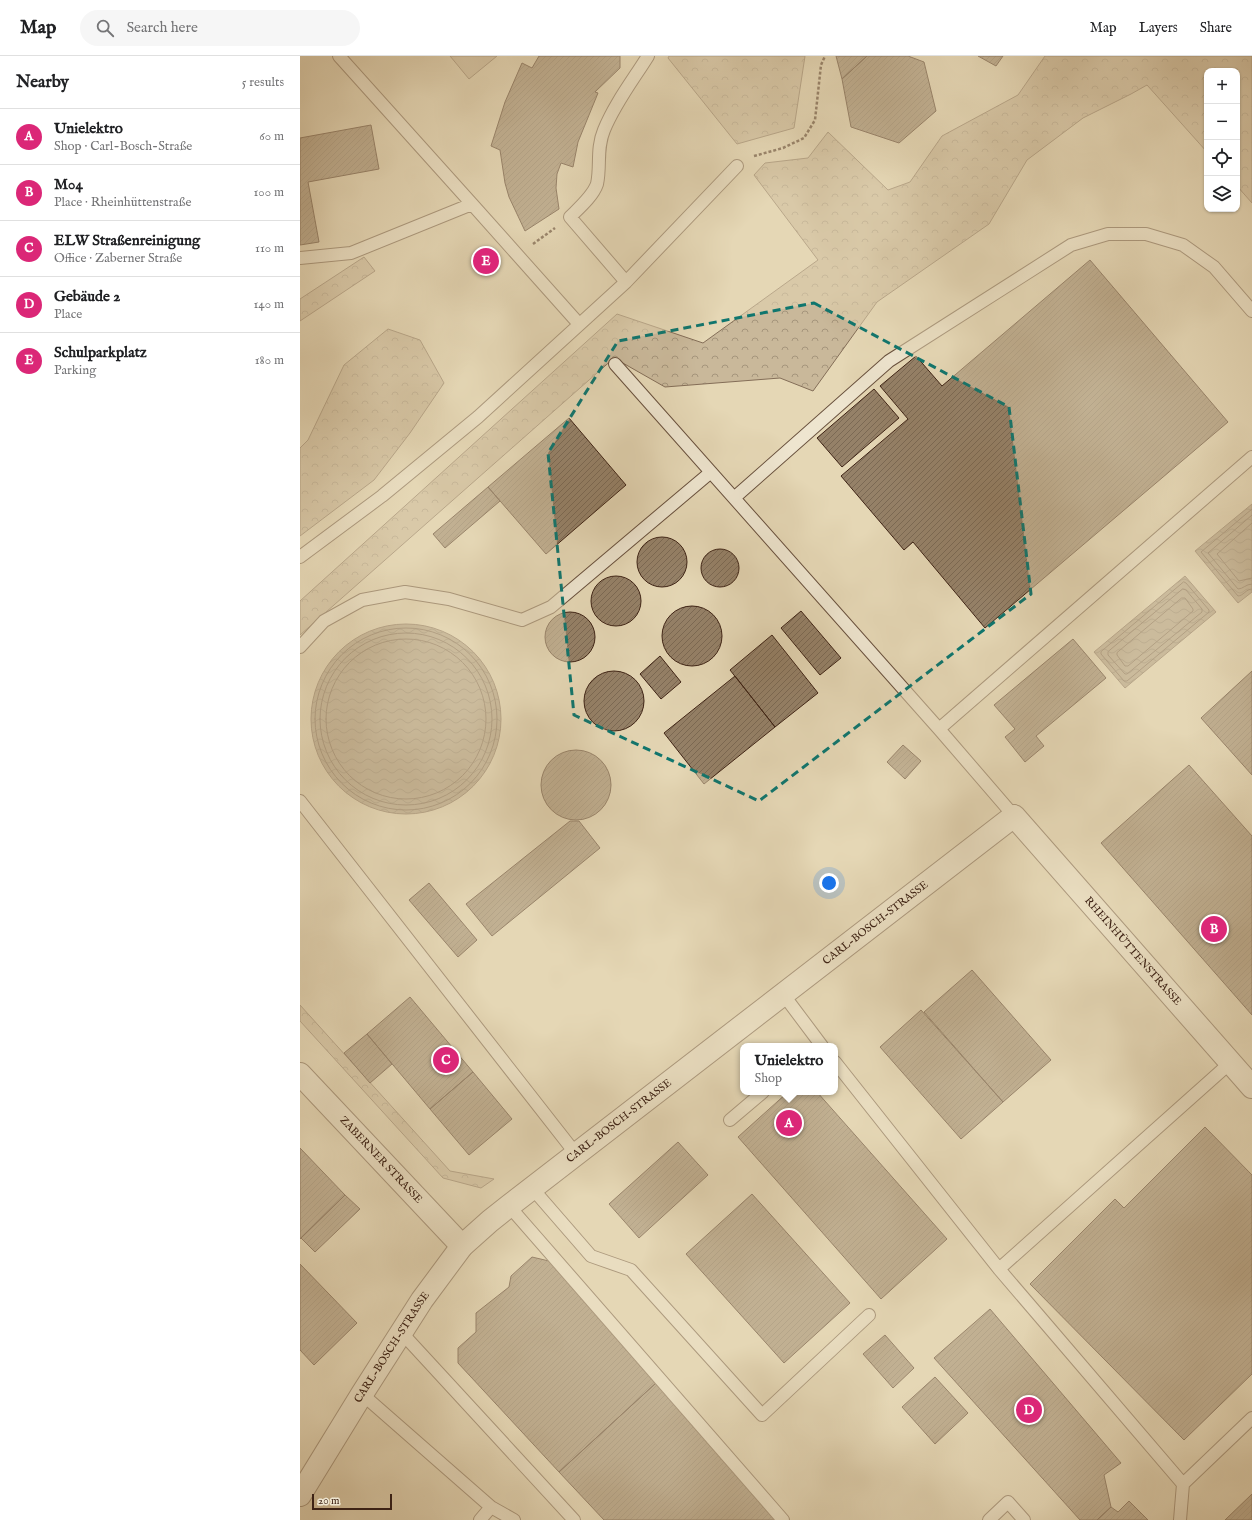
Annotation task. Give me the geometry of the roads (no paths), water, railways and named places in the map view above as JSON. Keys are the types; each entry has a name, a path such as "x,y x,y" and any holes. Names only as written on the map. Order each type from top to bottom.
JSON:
{"street":[{"name":"CARL-BOSCH-STRASSE","path":"300,1495 401,1332 422,1300 462,1246 490,1221 532,1188 1014,816"},
{"name":"RHEINHÜTTENSTRASSE","path":"1014,816 1252,1088"},
{"name":"ZABERNER STRASSE","path":"300,1074 462,1246"}],"lane":[{"path":"339,56 579,324"},
{"path":"626,282 570,217 585,203 596,185 599,149 604,130 617,105 648,56"},
{"path":"300,557 382,496 478,417 626,282 737,166"},
{"path":"300,258 352,253 472,204"},
{"path":"734,498 889,361 1071,245 1108,234 1146,234 1183,246 1214,267 1252,311"},
{"path":"615,364 939,729 1014,816"},
{"path":"939,729 1252,457"},
{"path":"300,647 324,621 362,600 405,592 449,599 522,620 551,607 711,472"},
{"path":"300,801 576,1154"},
{"path":"783,994 818,1043"},
{"path":"999,1268 1230,1063"},
{"path":"838,1066 999,1268 1183,1484"},
{"path":"730,1120 759,1095"},
{"path":"532,1188 591,1256 632,1270 762,1415 869,1315"},
{"path":"509,1206 783,1520"},
{"path":"401,1332 574,1520"},
{"path":"362,1394 491,1507 514,1520"},
{"path":"1180,1520 1183,1484 1252,1418"},
{"path":"989,1520 1008,1502 1024,1520"},
{"path":"480,1520 491,1507"}],"water":[{"path":"1252,504 1252,592 1238,603 1195,551"},
{"path":"1185,576 1216,612 1125,688 1094,652"},
{"path":"406,624 425,626 442,631 459,640 473,652 485,666 494,683 499,700 501,719 499,738 494,755 485,772 473,786 459,798 442,807 425,812 406,814 387,812 370,807 353,798 339,786 327,772 318,755 313,738 311,719 313,700 318,683 327,666 339,652 353,640 370,631 387,626"}],"place":[{"name":"Schulparkplatz","path":"486,261"},
{"name":"M04","path":"1214,929"},
{"name":"ELW Straßenreinigung","path":"446,1060"},
{"name":"Unielektro","path":"789,1123"},
{"name":"Gebäude 2","path":"1029,1410"}]}
